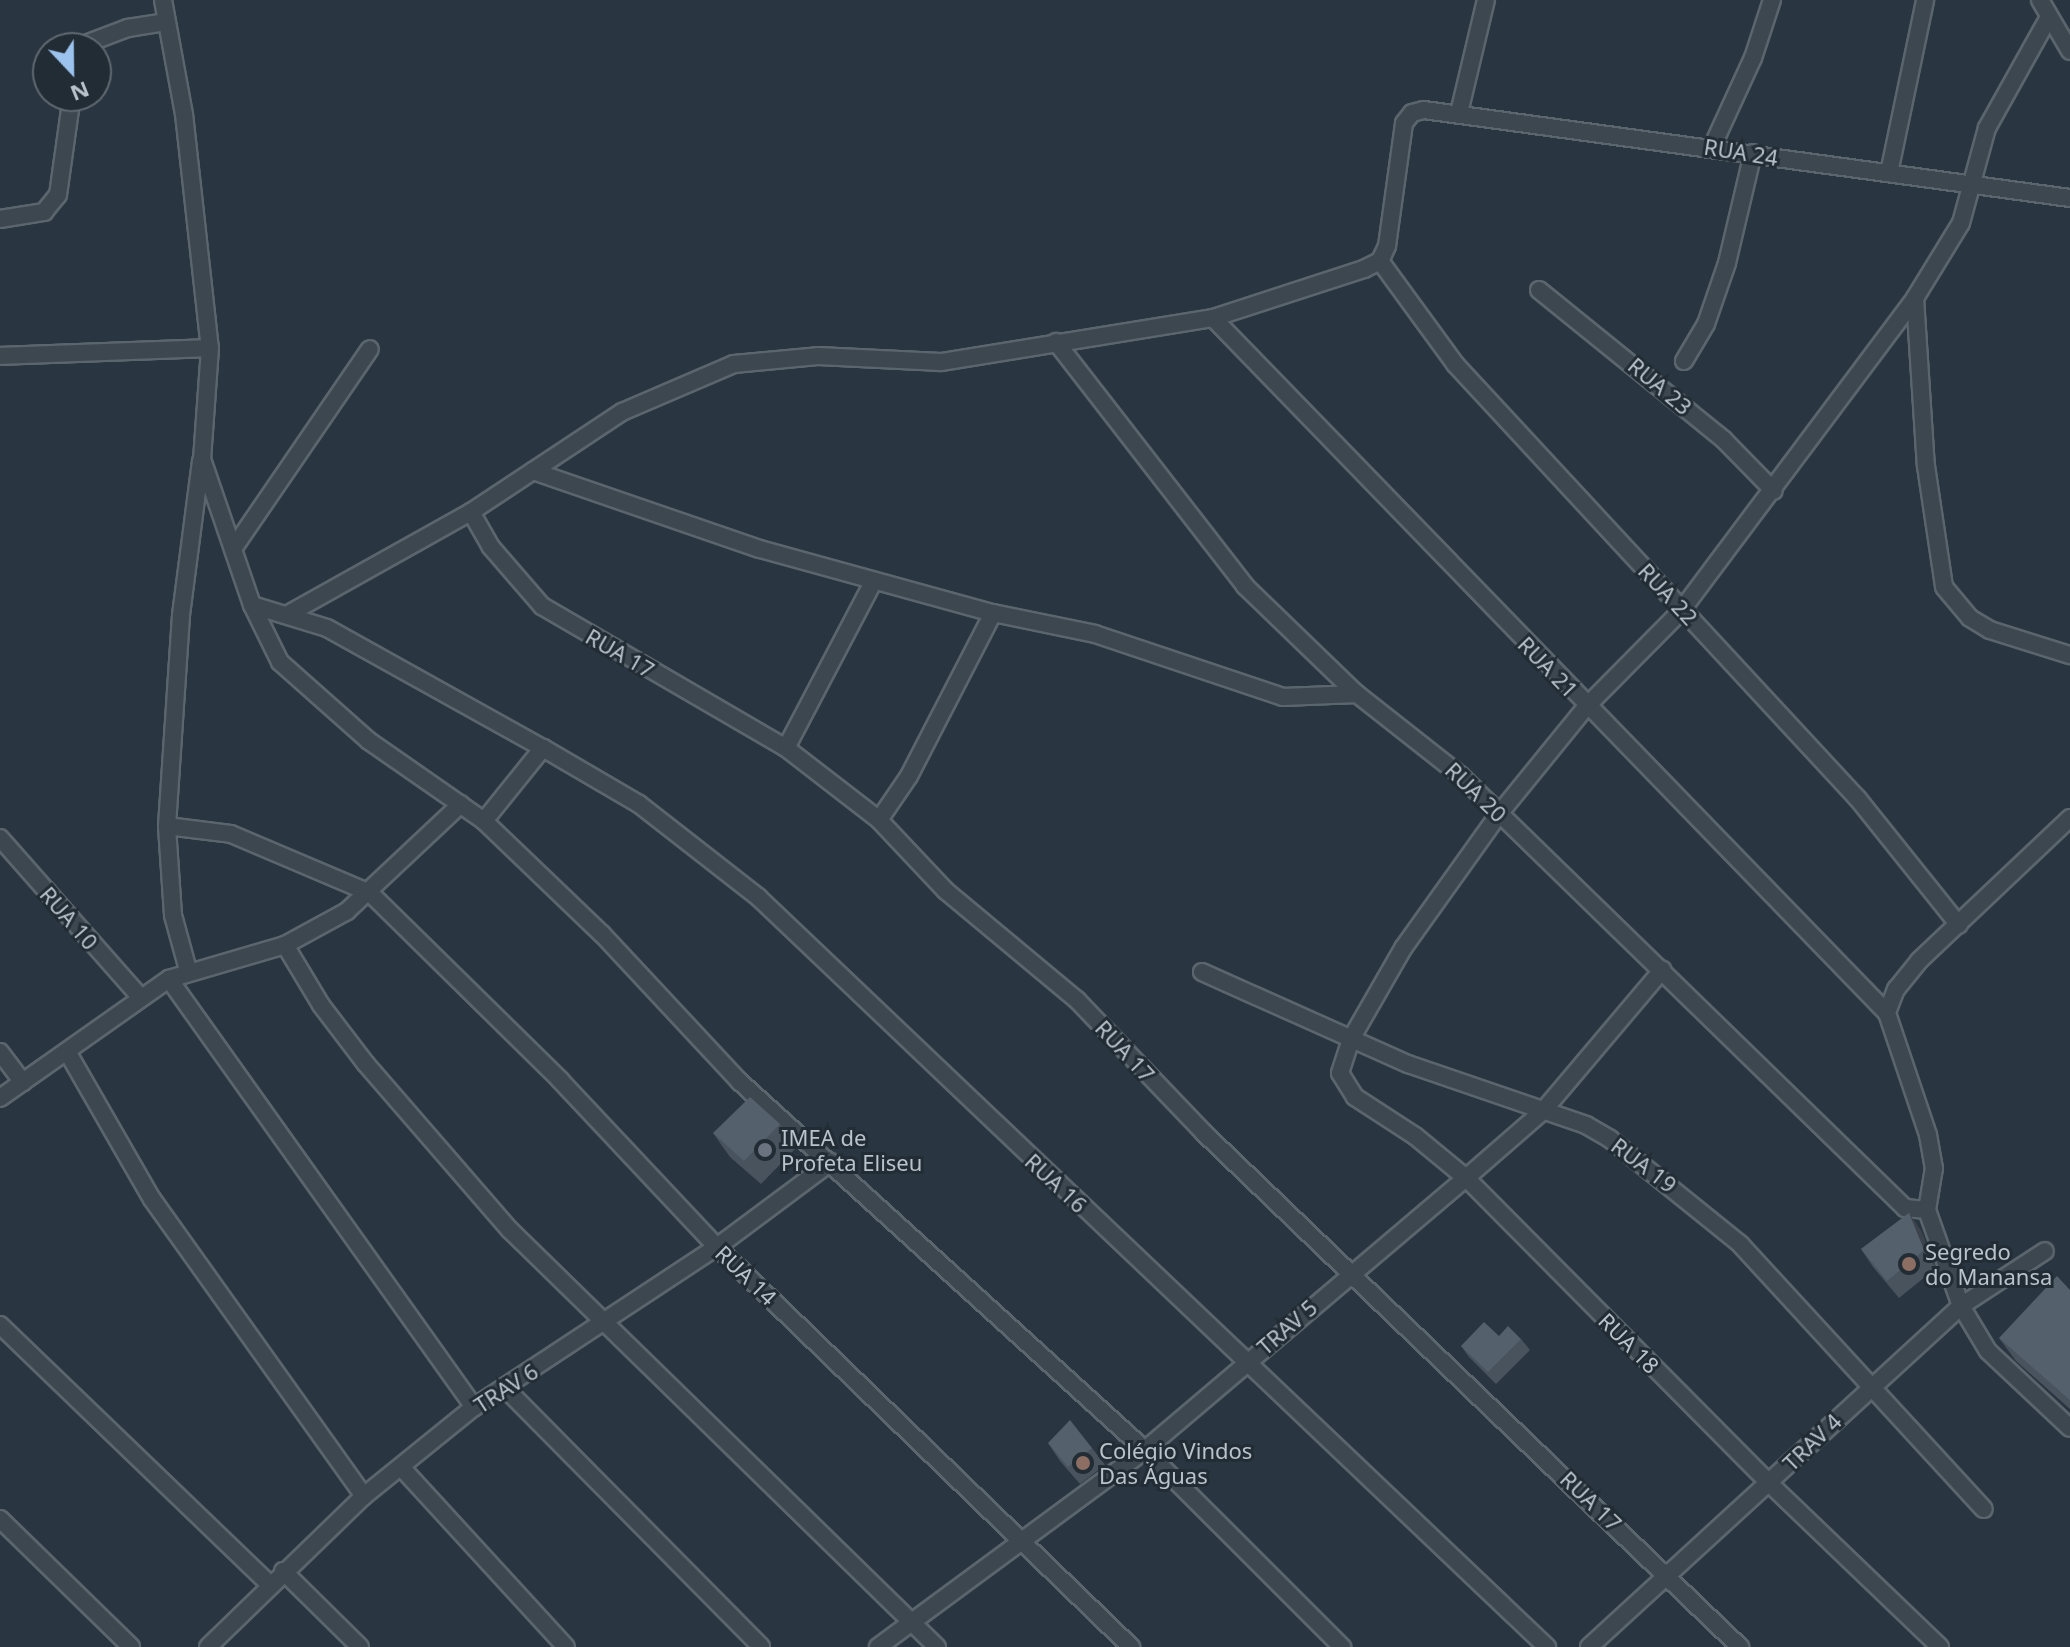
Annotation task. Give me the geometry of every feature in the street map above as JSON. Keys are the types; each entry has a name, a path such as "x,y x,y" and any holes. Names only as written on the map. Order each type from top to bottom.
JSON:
{"street":[{"path":"163,0 184,114 210,348 202,459 181,615 167,826 173,915 188,970"},
{"path":"1459,113 1486,0"},
{"path":"1712,147 1753,58 1772,0"},
{"path":"1889,173 1925,0"},
{"path":"2040,0 2070,51"},
{"name":"RUA 18","path":"1940,1647 1769,1483 1466,1178 1345,1089 1340,1073 1351,1039 1404,947 1499,814 1586,707 1681,611 1774,491 1915,298 1954,239 1987,128 2049,17"},
{"path":"112,34 128,28 167,22"},
{"path":"0,219 44,212 58,195 70,112"},
{"name":"RUA 24","path":"1380,261 1387,246 1404,123 1412,113 1459,113 2070,198"},
{"path":"1684,361 1706,324 1727,263 1753,153"},
{"path":"290,613 471,512 622,412 734,364 818,356 941,362 1213,318 1380,261"},
{"name":"RUA 22","path":"1380,261 1455,364 1858,799 1959,925"},
{"name":"RUA 23","path":"1539,290 1724,440 1774,491"},
{"path":"1915,298 1926,466 1944,587 1970,618 1990,630 2070,655"},
{"name":"RUA 21","path":"1213,318 1586,707 1887,1013"},
{"name":"RUA 20","path":"1056,342 1245,586 1357,694 1426,746 1499,814 1905,1208 1927,1210"},
{"path":"0,356 210,348"},
{"path":"233,549 370,349"},
{"path":"202,459 268,645 300,685 484,821 602,934 739,1081 1145,1450 1342,1647"},
{"path":"533,471 673,522 873,582 993,613 1095,634 1283,697 1357,694"},
{"name":"RUA 17","path":"471,512 491,547 542,606 786,748 879,820 946,891 1077,1000 1204,1133 1353,1270 1740,1647"},
{"path":"786,748 873,582"},
{"name":"RUA 16","path":"252,605 290,613 370,649 543,748 639,804 758,897 1547,1647"},
{"path":"879,820 909,776 993,613"},
{"path":"484,821 543,748"},
{"path":"0,1098 169,979 188,970 285,945 370,893 461,804"},
{"path":"2070,818 1904,979 1887,1013 1928,1135 1934,1168 1927,1210 1961,1306 1988,1351 2070,1428"},
{"path":"167,826 231,834 370,893"},
{"name":"RUA 10","path":"0,838 140,997"},
{"name":"RUA 14","path":"370,893 560,1080 717,1247 1131,1647"},
{"path":"285,945 321,1005 421,1130 520,1240 937,1647"},
{"name":"TRAV 5","path":"878,1647 1145,1450 1353,1270 1466,1178 1543,1111 1594,1056 1662,970"},
{"name":"RUA 19","path":"1202,972 1351,1039 1598,1132 1693,1202 1740,1244 1868,1389 1984,1509"},
{"path":"169,979 474,1407"},
{"path":"0,1052 23,1082"},
{"path":"68,1053 152,1199 364,1496"},
{"name":"TRAV 6","path":"208,1647 269,1584 364,1496 474,1407 605,1324 717,1247 831,1162"},
{"name":"TRAV 4","path":"1589,1647 1961,1306 2045,1251"},
{"path":"0,1325 269,1584"},
{"path":"505,1388 761,1647"},
{"path":"401,1467 566,1647"},
{"path":"0,1519 131,1647"},
{"path":"283,1571 360,1647"}],"building":[{"path":"750,1097 780,1124 744,1161 713,1133"},
{"path":"1909,1213 1924,1250 1887,1281 1861,1249"},
{"path":"2057,1276 2070,1290 2070,1400 1999,1338"},
{"path":"1484,1322 1499,1336 1508,1326 1521,1339 1488,1372 1461,1346"},
{"path":"1070,1420 1092,1448 1068,1467 1048,1443"}],"place":[{"name":"IMEA de Profeta Eliseu","path":"765,1150"},
{"name":"Segredo do Manansa","path":"1909,1264"},
{"name":"Colégio Vindos Das Águas","path":"1083,1463"}]}
